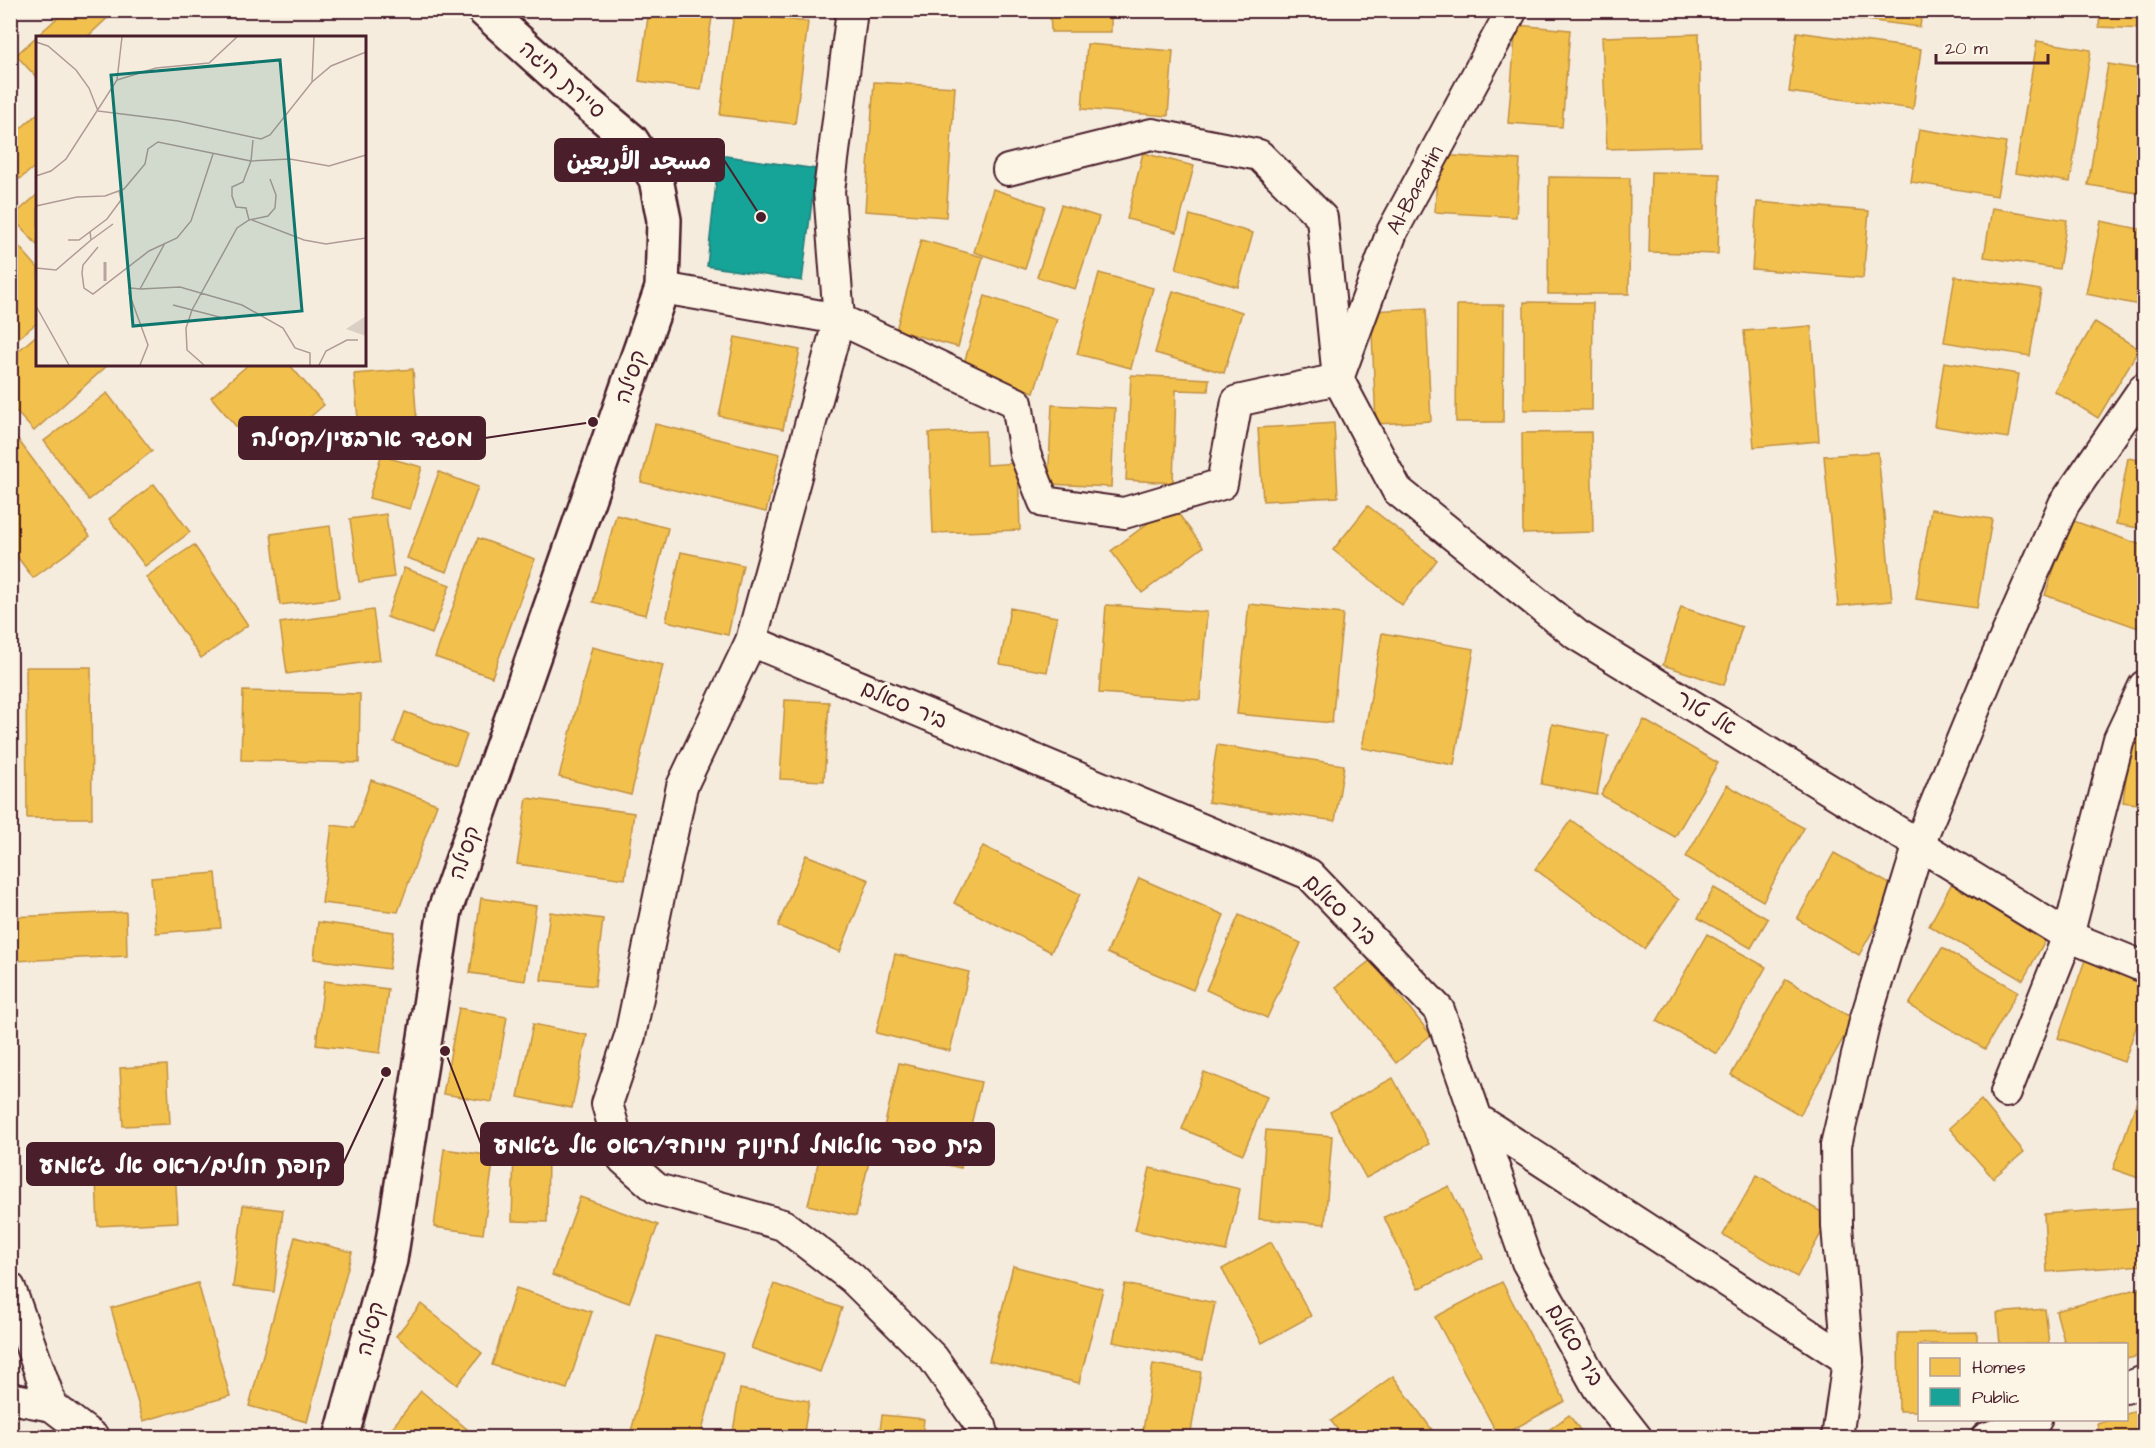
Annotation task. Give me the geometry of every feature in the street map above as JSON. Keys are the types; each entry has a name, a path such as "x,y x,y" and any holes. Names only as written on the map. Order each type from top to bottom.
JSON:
{"street":[{"name":"סיירת חיגה","path":"484,10 631,140 656,179 664,220 662,288"},
{"path":"852,10 829,191 839,319 751,641 682,786 630,1036 607,1104 623,1160 657,1189 783,1226 852,1278 933,1358 981,1426 984,1437"},
{"name":"Al-Basatin","path":"1338,379 1392,232 1512,10"},
{"path":"662,288 839,319 1017,402 1025,454 1044,502 1124,513 1222,484 1237,401 1338,379 1322,218 1259,155 1152,134 1008,170"},
{"name":"קסילה","path":"341,1437 390,1260 445,910 662,288"},
{"name":"אל טור","path":"1338,379 1397,490 1568,627 2068,936 2145,967"},
{"path":"1837,1437 1848,1359 1837,1226 1836,1145 1865,1021 1919,844 1989,674 2064,504 2145,388"},
{"name":"ביר סאלם","path":"751,641 1309,874 1439,1010 1527,1262 1598,1388 1637,1437"},
{"path":"2006,1092 2068,936 2119,740 2145,687"},
{"path":"1476,1118 1848,1359"},
{"path":"10,1288 52,1406"},
{"path":"2128,1388 2145,1381"},
{"path":"10,1398 52,1406 94,1437"},
{"path":"1986,1437 2031,1421"}],"building: Homes":[{"path":"66,10 115,11 88,36 37,36"},
{"path":"649,10 670,10 712,17 701,90 639,81"},
{"path":"1050,10 1111,10 1111,32 1051,32"},
{"path":"1844,10 1922,10 1920,27 1843,17"},
{"path":"2100,10 2144,10 2144,29 2099,27"},
{"path":"734,13 808,22 795,124 720,115"},
{"path":"1516,25 1570,30 1562,127 1508,123"},
{"path":"1797,32 1921,49 1913,109 1789,92"},
{"path":"1699,34 1701,146 1607,149 1602,37"},
{"path":"36,37 36,77 16,55"},
{"path":"2037,41 2091,50 2070,182 2015,173"},
{"path":"1087,44 1173,51 1168,116 1082,109"},
{"path":"2108,64 2144,70 2144,194 2088,185"},
{"path":"874,82 955,87 946,217 865,211"},
{"path":"36,115 36,166 20,179 10,169 10,138"},
{"path":"1919,129 2006,143 1997,196 1911,182"},
{"path":"1143,153 1194,166 1177,232 1127,219"},
{"path":"1438,155 1520,160 1516,217 1435,212"},
{"path":"1651,172 1720,174 1718,254 1649,252"},
{"path":"1549,177 1630,178 1629,294 1548,294"},
{"path":"993,189 1045,206 1025,269 974,252"},
{"path":"36,196 36,244 12,217"},
{"path":"1757,202 1869,211 1863,278 1752,269"},
{"path":"1061,205 1099,217 1075,289 1037,277"},
{"path":"1992,208 2067,220 2059,269 1984,257"},
{"path":"1190,215 1253,233 1238,287 1176,269"},
{"path":"2101,221 2144,230 2144,306 2086,294"},
{"path":"921,240 983,257 958,347 896,330"},
{"path":"15,242 36,266 36,324 10,345 10,246"},
{"path":"1099,273 1153,288 1131,368 1077,354"},
{"path":"1955,276 2041,290 2030,356 1944,342"},
{"path":"1173,291 1242,312 1224,373 1155,353"},
{"path":"985,296 1057,319 1034,392 962,369"},
{"path":"1524,302 1593,303 1592,410 1524,410"},
{"path":"1457,305 1504,305 1503,422 1456,422"},
{"path":"1426,308 1431,421 1376,424 1371,311"},
{"path":"2095,322 2139,349 2098,418 2054,391"},
{"path":"1811,326 1819,441 1754,447 1744,331"},
{"path":"36,336 36,366 107,366 34,431 10,405 10,358"},
{"path":"735,337 800,350 783,429 719,416"},
{"path":"1944,362 2019,374 2008,438 1934,426"},
{"path":"247,366 291,366 324,405 263,458 211,397"},
{"path":"413,369 417,425 359,430 354,374"},
{"path":"1131,375 1209,379 1208,391 1176,390 1173,483 1126,480"},
{"path":"107,393 152,451 89,500 44,441"},
{"path":"1052,405 1115,408 1111,487 1048,484"},
{"path":"1334,423 1338,497 1263,501 1258,428"},
{"path":"655,424 780,454 766,512 641,482"},
{"path":"10,429 90,536 33,578 10,547"},
{"path":"985,431 986,465 1018,463 1020,530 933,533 929,433"},
{"path":"1591,432 1593,532 1523,534 1522,433"},
{"path":"1878,452 1892,601 1838,606 1824,456"},
{"path":"381,456 422,467 410,509 369,498"},
{"path":"2128,458 2144,461 2144,529 2116,524"},
{"path":"439,472 478,487 447,572 407,558"},
{"path":"154,484 190,532 145,566 109,519"},
{"path":"1172,505 1203,547 1142,593 1111,551"},
{"path":"1368,506 1437,560 1402,605 1333,550"},
{"path":"1931,509 1992,519 1977,608 1916,599"},
{"path":"386,514 394,577 359,582 350,519"},
{"path":"616,515 668,528 646,615 593,602"},
{"path":"2071,520 2144,546 2144,630 2045,595"},
{"path":"330,526 339,598 280,605 271,534"},
{"path":"478,538 535,559 492,677 435,657"},
{"path":"194,545 248,625 201,658 146,577"},
{"path":"681,552 743,565 728,635 666,621"},
{"path":"404,568 450,585 432,634 387,617"},
{"path":"1249,604 1343,614 1332,723 1237,714"},
{"path":"1106,605 1207,612 1200,700 1099,693"},
{"path":"1681,607 1742,627 1724,685 1663,665"},
{"path":"1010,608 1057,617 1047,672 1000,664"},
{"path":"373,610 380,660 287,674 280,623"},
{"path":"1382,633 1474,649 1454,765 1362,748"},
{"path":"592,647 663,665 631,795 559,777"},
{"path":"26,667 91,667 92,818 27,818"},
{"path":"243,691 360,694 359,763 241,760"},
{"path":"785,700 829,702 824,781 780,779"},
{"path":"405,712 467,735 456,765 394,742"},
{"path":"2133,719 2144,720 2144,805 2123,802"},
{"path":"1644,720 1718,763 1675,837 1601,795"},
{"path":"1552,724 1608,735 1597,795 1541,784"},
{"path":"1217,745 1344,765 1335,821 1208,802"},
{"path":"371,780 437,804 398,912 322,903 332,825 354,828"},
{"path":"1727,785 1804,828 1763,901 1686,857"},
{"path":"527,798 634,813 625,879 517,864"},
{"path":"1571,820 1679,900 1644,949 1535,869"},
{"path":"983,846 1080,894 1051,952 954,903"},
{"path":"1834,853 1897,888 1859,955 1797,919"},
{"path":"806,855 869,880 840,952 778,926"},
{"path":"216,873 221,928 156,933 151,878"},
{"path":"1139,878 1224,915 1193,990 1107,953"},
{"path":"1952,883 2047,937 2023,980 1929,926"},
{"path":"1714,888 1768,919 1751,948 1698,918"},
{"path":"481,898 536,906 525,981 470,973"},
{"path":"126,912 127,956 13,961 11,917"},
{"path":"550,912 603,919 595,986 541,980"},
{"path":"1239,915 1301,943 1267,1018 1206,990"},
{"path":"318,922 394,932 389,969 314,959"},
{"path":"1707,934 1766,967 1717,1054 1657,1021"},
{"path":"1942,948 2018,991 1985,1049 1909,1005"},
{"path":"895,954 969,972 950,1051 876,1033"},
{"path":"1371,960 1431,1035 1396,1063 1336,987"},
{"path":"2085,960 2144,981 2144,1004 2124,1062 2058,1038"},
{"path":"1786,979 1854,1019 1800,1115 1731,1075"},
{"path":"324,981 388,989 380,1053 316,1045"},
{"path":"459,1008 507,1017 492,1102 443,1094"},
{"path":"533,1024 587,1035 572,1108 518,1097"},
{"path":"899,1063 981,1082 961,1168 879,1149"},
{"path":"167,1065 170,1124 123,1126 120,1068"},
{"path":"1204,1072 1267,1097 1243,1154 1182,1129"},
{"path":"1393,1078 1429,1144 1366,1178 1330,1112"},
{"path":"2140,1092 2144,1094 2144,1180 2113,1169"},
{"path":"1981,1100 2024,1152 1993,1178 1949,1128"},
{"path":"1266,1130 1332,1136 1325,1224 1259,1219"},
{"path":"824,1138 872,1149 856,1216 808,1205"},
{"path":"444,1149 494,1156 483,1234 434,1227"},
{"path":"174,1151 178,1222 98,1226 95,1155"},
{"path":"514,1151 548,1152 547,1222 512,1221"},
{"path":"1150,1168 1240,1189 1226,1251 1135,1230"},
{"path":"1757,1175 1830,1217 1797,1277 1723,1235"},
{"path":"1449,1186 1483,1258 1418,1289 1384,1217"},
{"path":"580,1197 658,1225 629,1303 552,1275"},
{"path":"243,1205 283,1210 274,1292 233,1287"},
{"path":"2144,1207 2144,1265 2047,1272 2044,1214"},
{"path":"295,1237 352,1252 307,1422 249,1406"},
{"path":"1271,1242 1311,1316 1262,1343 1222,1269"},
{"path":"1013,1266 1103,1289 1079,1383 989,1361"},
{"path":"1502,1282 1565,1401 1499,1437 1435,1317"},
{"path":"198,1283 230,1396 143,1421 111,1308"},
{"path":"774,1284 842,1308 820,1372 751,1348"},
{"path":"1125,1284 1215,1303 1203,1360 1113,1342"},
{"path":"2144,1287 2144,1355 2128,1359 2128,1343 2065,1343 2056,1311"},
{"path":"516,1288 592,1312 567,1389 492,1365"},
{"path":"421,1304 482,1353 457,1385 396,1336"},
{"path":"2045,1309 2049,1343 2000,1343 1997,1313"},
{"path":"1977,1332 1977,1343 1918,1343 1918,1411 1899,1411 1898,1333"},
{"path":"657,1336 723,1353 700,1438 638,1438 630,1435"},
{"path":"1153,1364 1201,1372 1190,1438 1142,1438"},
{"path":"1393,1376 1438,1438 1344,1438 1331,1421"},
{"path":"740,1389 809,1401 803,1438 732,1438"},
{"path":"421,1391 478,1438 384,1438"},
{"path":"2144,1409 2144,1438 2101,1438 2097,1424 2108,1421 2128,1421 2128,1413"},
{"path":"882,1415 924,1419 922,1438 879,1438"},
{"path":"1569,1415 1586,1438 1538,1438"},
{"path":"247,1431 299,1438 246,1438"}],"building: Public":[{"path":"719,155 816,169 802,281 707,266"}],"place":[{"name":"مسجد الأربعين","path":"761,217"},
{"name":"מסגד ארבעין/קסילה","path":"593,422"},
{"name":"בית ספר אלאמל לחינוך מיוחד/ראס אל ג׳אמע","path":"445,1051"},
{"name":"קופת חולים/ראס אל ג׳אמע","path":"386,1072"}]}
